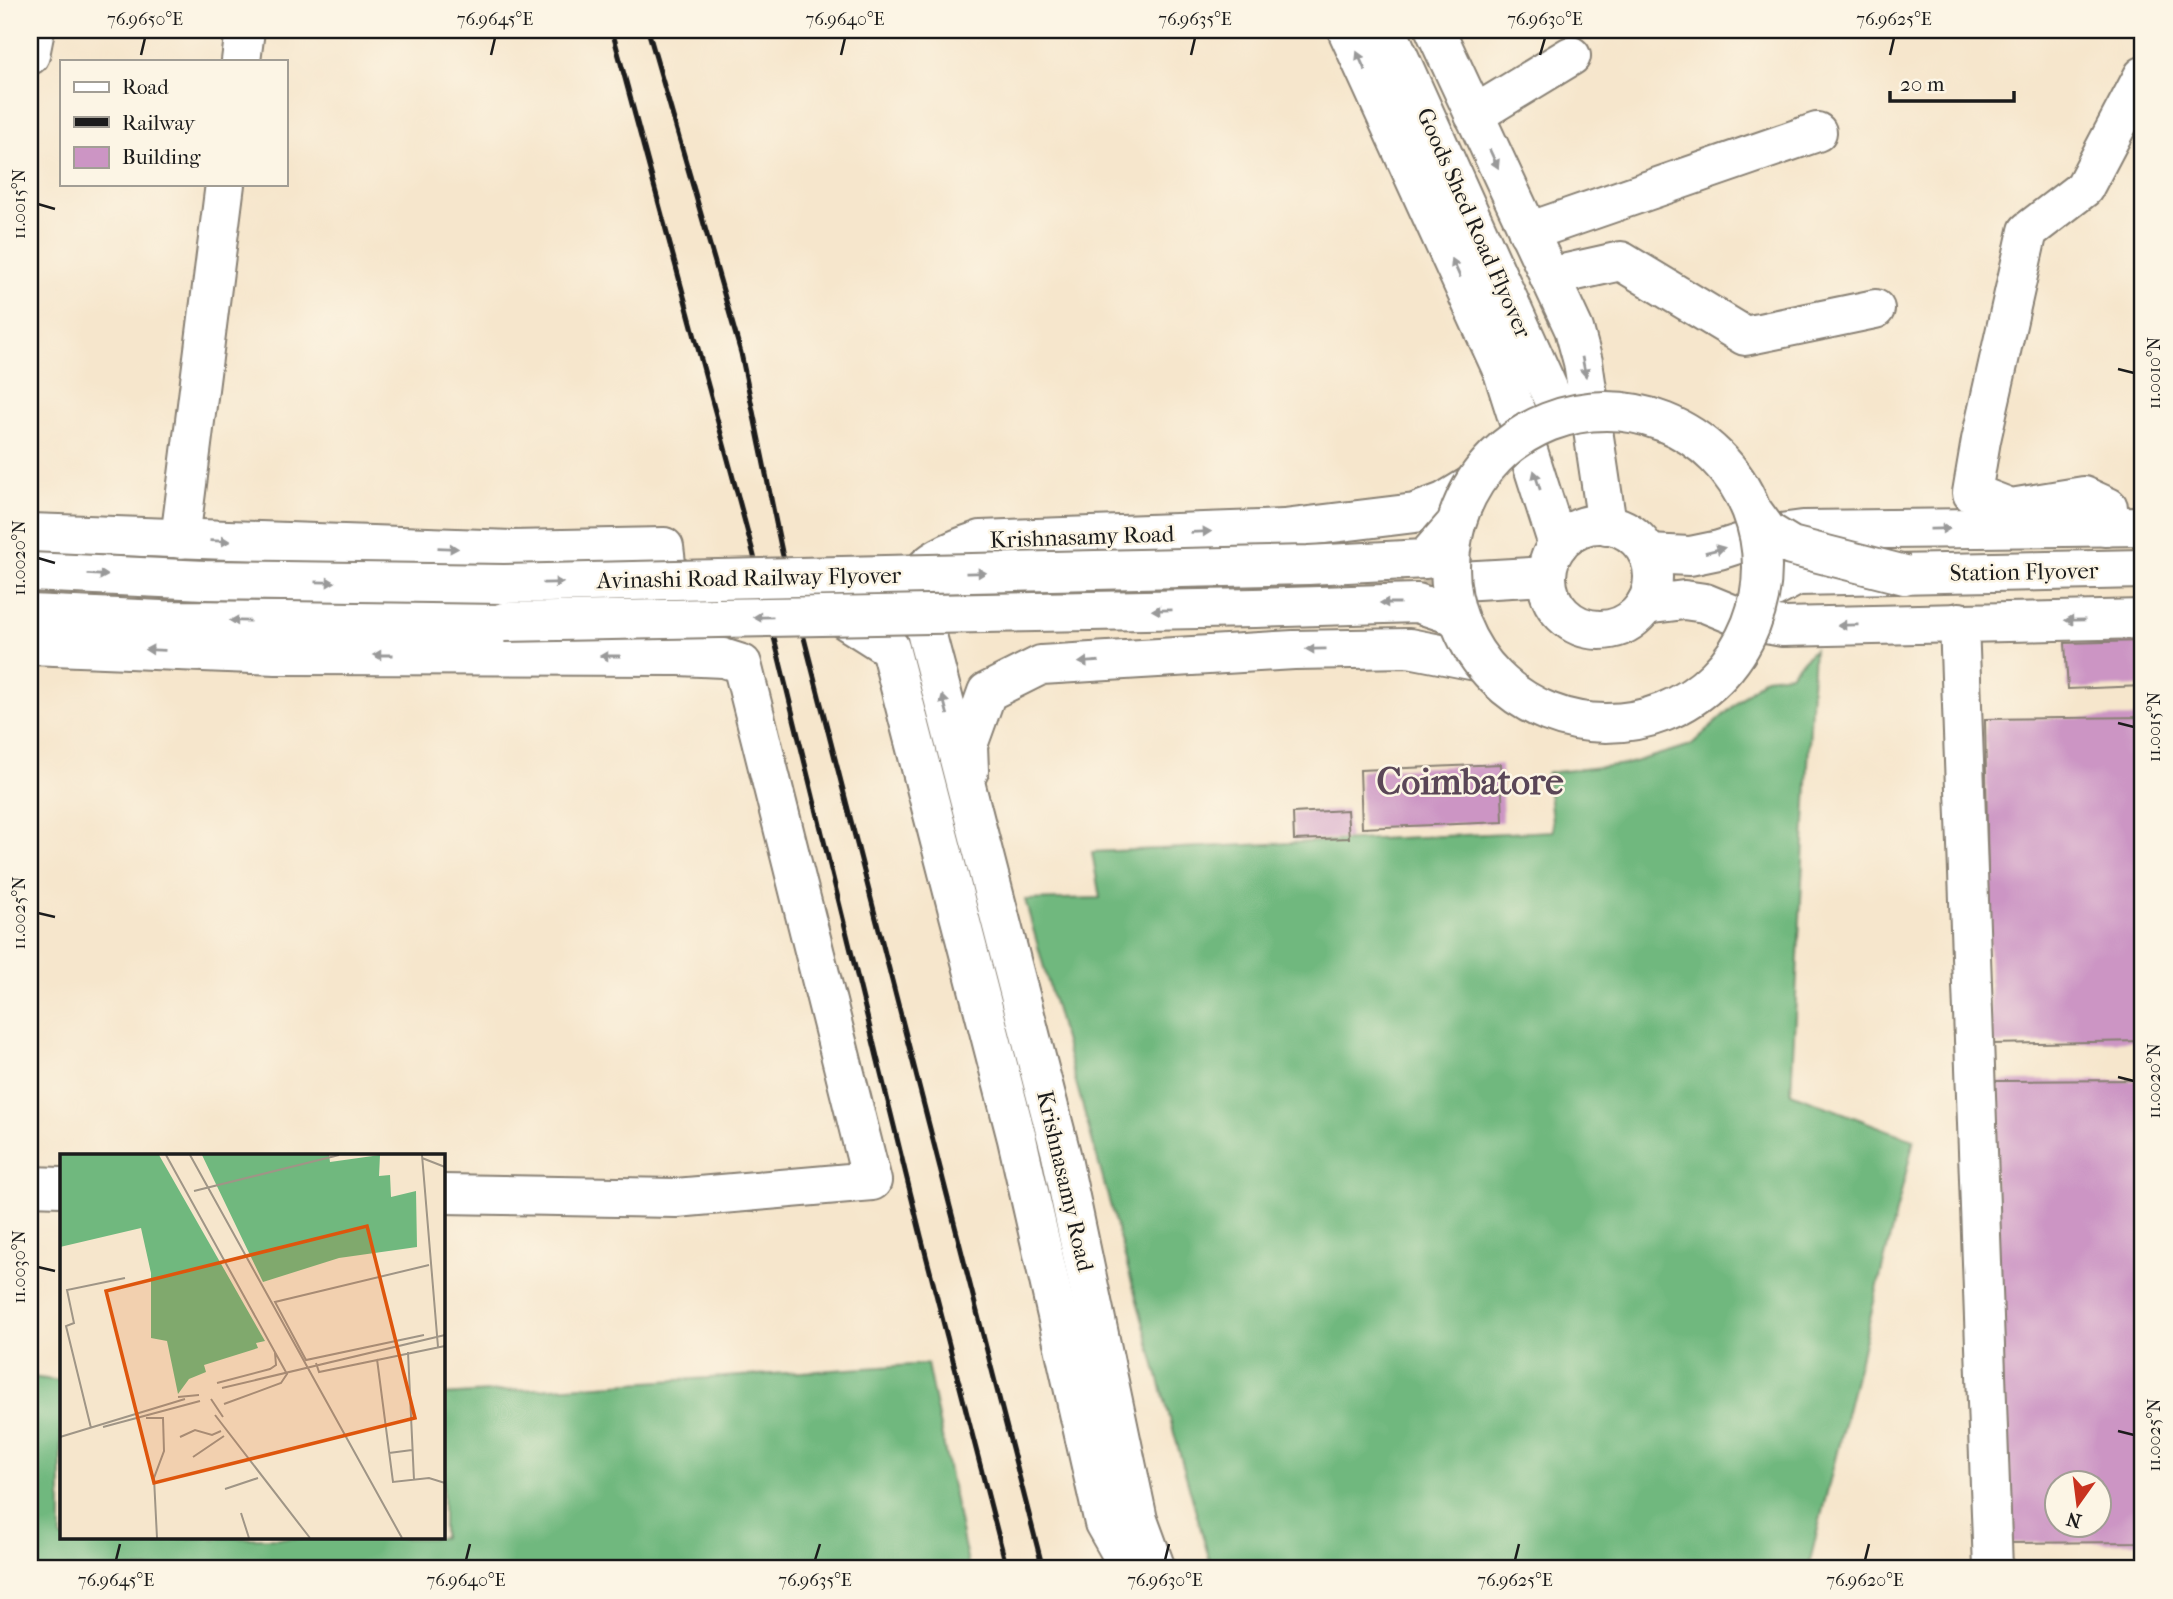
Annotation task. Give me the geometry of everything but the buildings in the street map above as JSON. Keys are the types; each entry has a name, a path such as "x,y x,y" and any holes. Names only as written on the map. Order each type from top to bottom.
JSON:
{"main road":[{"path":"30,55 35,30"},
{"path":"241,60 245,30"},
{"path":"1347,30 1503,372 1553,560 1549,592 1557,608 1570,620 1585,628 1602,630 1619,627 1634,618 1645,605 1652,589 1653,571 1648,554 1638,540 1624,530 1607,525 1588,526 1571,533 1553,560 1458,598"},
{"name":"Goods Shed Road Flyover","path":"1387,30 1561,417"},
{"path":"1435,30 1574,329 1584,362 1607,525"},
{"path":"1475,115 1571,56"},
{"path":"2125,526 2108,506 2084,496 2011,508 1972,492 1981,440 2028,231 2084,188 2143,76"},
{"path":"1528,232 1817,132"},
{"path":"180,539 225,186"},
{"path":"1549,276 1621,261 1745,336 1875,309"},
{"name":"Station Flyover","path":"1754,513 1763,554 1761,595 1744,644 1712,684 1668,711 1618,724 1566,718 1519,697 1481,662 1448,571 1454,527 1472,485 1495,455 1525,432 1561,417 1607,410 1654,418 1696,439 1731,472 1768,532 1791,546 1905,575"},
{"name":"Krishnasamy Road","path":"1156,1569 1138,1520 1061,1154 937,674 919,595 923,570 957,548 981,540 1284,529 1415,513 1444,502 1472,485"},
{"path":"1648,554 1690,556 1766,535 1803,530 2125,526"},
{"name":"Avinashi Road Railway Flyover","path":"30,572 205,580 504,584 1282,566 1425,559 1454,527"},
{"path":"30,533 512,550 664,547 678,656"},
{"name":"Station Flyover","path":"1761,595 1797,576 2143,569"},
{"name":"Avinashi Road Railway Flyover","path":"30,614 188,620 504,622 1255,608 1417,603 1458,598"},
{"path":"1645,605 1684,600 1705,603 1748,621 1783,626 2143,619"},
{"path":"817,601 890,648 1017,1139 1104,1523 1125,1560 1138,1569"},
{"path":"1959,622 1993,1569"},
{"path":"30,645 276,655 678,656 723,658 742,664 872,1181 676,1198 444,1194"},
{"name":"Krishnasamy Road","path":"969,794 968,745 987,692 1041,666 1294,650 1409,648 1481,662"},
{"path":"30,1186 60,1186"}],"green space":[{"path":"1814,649 1791,1093 1914,1140 1808,1569 1212,1569 1025,900 1100,898 1092,852 1553,831 1547,773 1627,764 1691,745 1765,677 1790,674"},
{"path":"927,1364 969,1569 30,1569 30,1377 60,1381 60,1540 444,1540 444,1395"}],"tunnel":[{"path":"1365,586 1460,581"},
{"path":"30,592 248,602 454,602"}],"railway":[{"path":"612,30 753,552 921,1236 1007,1569"},
{"path":"648,30 741,353 782,552 1043,1569"}],"district":[{"name":"Coimbatore","path":"1470,782"}]}
